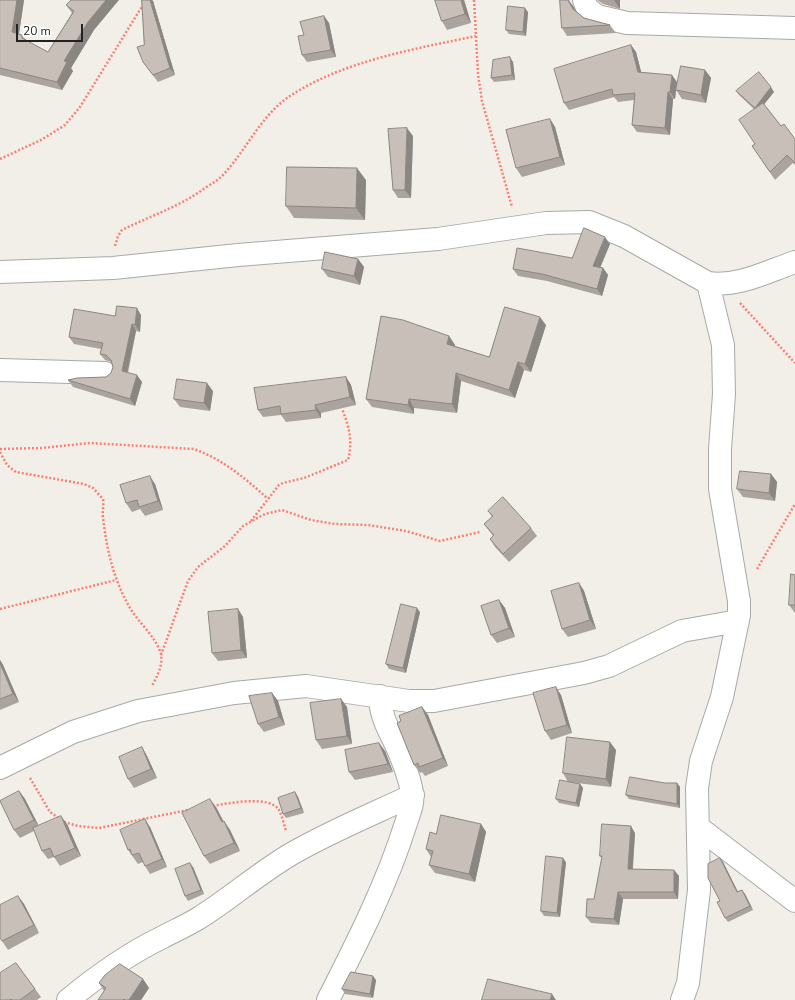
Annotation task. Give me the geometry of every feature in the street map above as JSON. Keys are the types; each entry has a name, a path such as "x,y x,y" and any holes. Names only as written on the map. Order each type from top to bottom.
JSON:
{"street":[{"path":"584,0 587,8 597,16 627,23 795,28"},
{"path":"0,272 112,268 238,255 438,239 517,226 546,223 589,222 624,236 715,284 748,280 795,262"},
{"path":"682,1000 688,983 699,897 697,788 701,761 722,698 738,611 720,489 720,449 724,394 723,346 715,284"},
{"path":"0,370 105,373"},
{"path":"7,765 73,732 138,711 234,693 300,686 340,689 409,701 434,701 547,682 609,666 682,631 738,611"},
{"path":"328,1000 357,942 399,846 410,811 413,794 398,749 382,714 380,696"},
{"path":"68,1000 93,980 160,938 180,930 211,911 244,888 268,868 294,853 413,794"},
{"path":"698,827 795,901"}],"path":[{"path":"0,158 41,140 65,125 80,107 146,0"},
{"path":"474,0 478,74 482,101 517,226"},
{"path":"112,268 118,236 122,230 187,201 221,177 245,148 265,118 290,96 332,74 378,59 476,36"},
{"path":"715,284 795,363"},
{"path":"251,521 274,489 283,482 304,478 348,460 351,448 348,424 342,409"},
{"path":"0,449 42,448 90,442 194,450 207,454 240,474 267,498"},
{"path":"0,452 7,465 16,472 84,484 98,492 103,499 103,515 108,551 116,580 131,609 156,644 161,655"},
{"path":"738,611 795,504"},
{"path":"138,711 161,667 161,655 188,581 198,567 225,546 234,534 251,521 265,514 282,510 311,520 335,524 368,525 406,531 440,541 480,532"},
{"path":"0,609 116,580"},
{"path":"7,765 26,771 55,817 78,826 99,828 196,809"},
{"path":"210,806 235,802 268,802 279,810 294,853"}],"building":[{"path":"0,0 17,0 12,32 22,35 22,38 48,52 74,11 66,5 71,0 106,0 88,22 64,61 67,62 57,82 0,68"},
{"path":"142,0 150,0 170,68 153,75 143,62 137,47 144,45"},
{"path":"435,0 461,0 465,14 442,21"},
{"path":"560,0 568,0 573,9 584,18 610,25 562,28"},
{"path":"508,6 525,8 523,32 506,30"},
{"path":"324,16 331,50 302,55 298,36 304,35 300,22"},
{"path":"631,45 638,72 672,75 670,92 668,92 665,128 632,125 635,93 613,95 612,89 564,103 554,69"},
{"path":"510,57 512,75 491,78 493,60"},
{"path":"681,66 705,70 701,95 676,90"},
{"path":"759,72 771,87 755,108 736,91"},
{"path":"763,103 781,126 784,124 795,139 795,163 787,155 770,172 752,146 755,144 739,120"},
{"path":"550,119 560,157 516,168 506,130"},
{"path":"407,128 405,190 393,190 388,129"},
{"path":"287,167 357,168 356,208 286,206"},
{"path":"584,228 605,237 593,266 603,268 597,289 542,274 513,269 517,248 572,258"},
{"path":"325,252 358,259 354,276 322,269"},
{"path":"117,306 137,308 135,325 132,324 122,371 137,375 130,399 68,380 77,378 106,377 111,373 113,367 111,360 106,355 100,354 103,343 69,337 74,309 115,316"},
{"path":"505,307 540,317 525,364 518,362 509,390 456,373 452,404 409,399 408,405 366,399 381,316 403,320 449,336 447,344 489,357"},
{"path":"346,377 350,397 315,405 316,410 281,414 280,406 258,410 254,388"},
{"path":"177,379 207,383 204,403 174,399"},
{"path":"740,471 771,474 769,493 737,489"},
{"path":"150,476 158,501 139,507 137,500 126,503 120,485"},
{"path":"503,497 531,528 503,554 490,539 494,535 484,524 493,516 488,511"},
{"path":"791,574 795,575 795,605 789,605"},
{"path":"579,583 590,620 562,629 551,591"},
{"path":"499,600 509,628 491,635 481,606"},
{"path":"401,604 417,608 403,668 386,664"},
{"path":"238,609 241,650 212,653 208,612"},
{"path":"0,663 13,694 0,699"},
{"path":"556,687 567,725 545,731 533,693"},
{"path":"272,693 279,717 258,724 249,696"},
{"path":"341,699 347,736 316,740 310,703"},
{"path":"422,707 443,758 419,767 418,763 414,765 397,723 401,721 399,716"},
{"path":"567,737 610,742 606,779 563,773"},
{"path":"379,743 388,764 349,772 345,750"},
{"path":"142,747 151,769 128,779 119,757"},
{"path":"630,777 665,783 677,783 677,804 626,795"},
{"path":"560,780 580,784 576,803 556,799"},
{"path":"19,791 34,820 14,830 0,801"},
{"path":"295,792 301,808 283,814 278,798"},
{"path":"210,799 222,822 224,821 234,843 204,856 182,813"},
{"path":"441,815 481,824 469,874 429,865 433,851 426,849 430,832 436,834"},
{"path":"61,816 75,848 54,857 50,848 42,851 33,828"},
{"path":"145,819 162,859 145,866 139,853 132,855 130,849 128,850 120,830"},
{"path":"602,824 631,826 628,869 674,870 674,892 618,892 614,919 586,917 587,899 594,899 602,856 600,856"},
{"path":"546,856 563,858 557,913 541,911"},
{"path":"720,858 737,892 742,890 750,906 725,918 717,902 720,901 708,878 708,864"},
{"path":"190,863 201,890 185,896 175,869"},
{"path":"18,896 34,925 2,941 0,938 0,905"},
{"path":"16,963 35,989 20,1000 0,1000 0,973"},
{"path":"120,964 143,979 129,1000 98,1000 106,988 99,983 105,975"},
{"path":"351,972 373,976 370,994 342,989"},
{"path":"488,979 552,994 550,1000 482,1000"}]}
